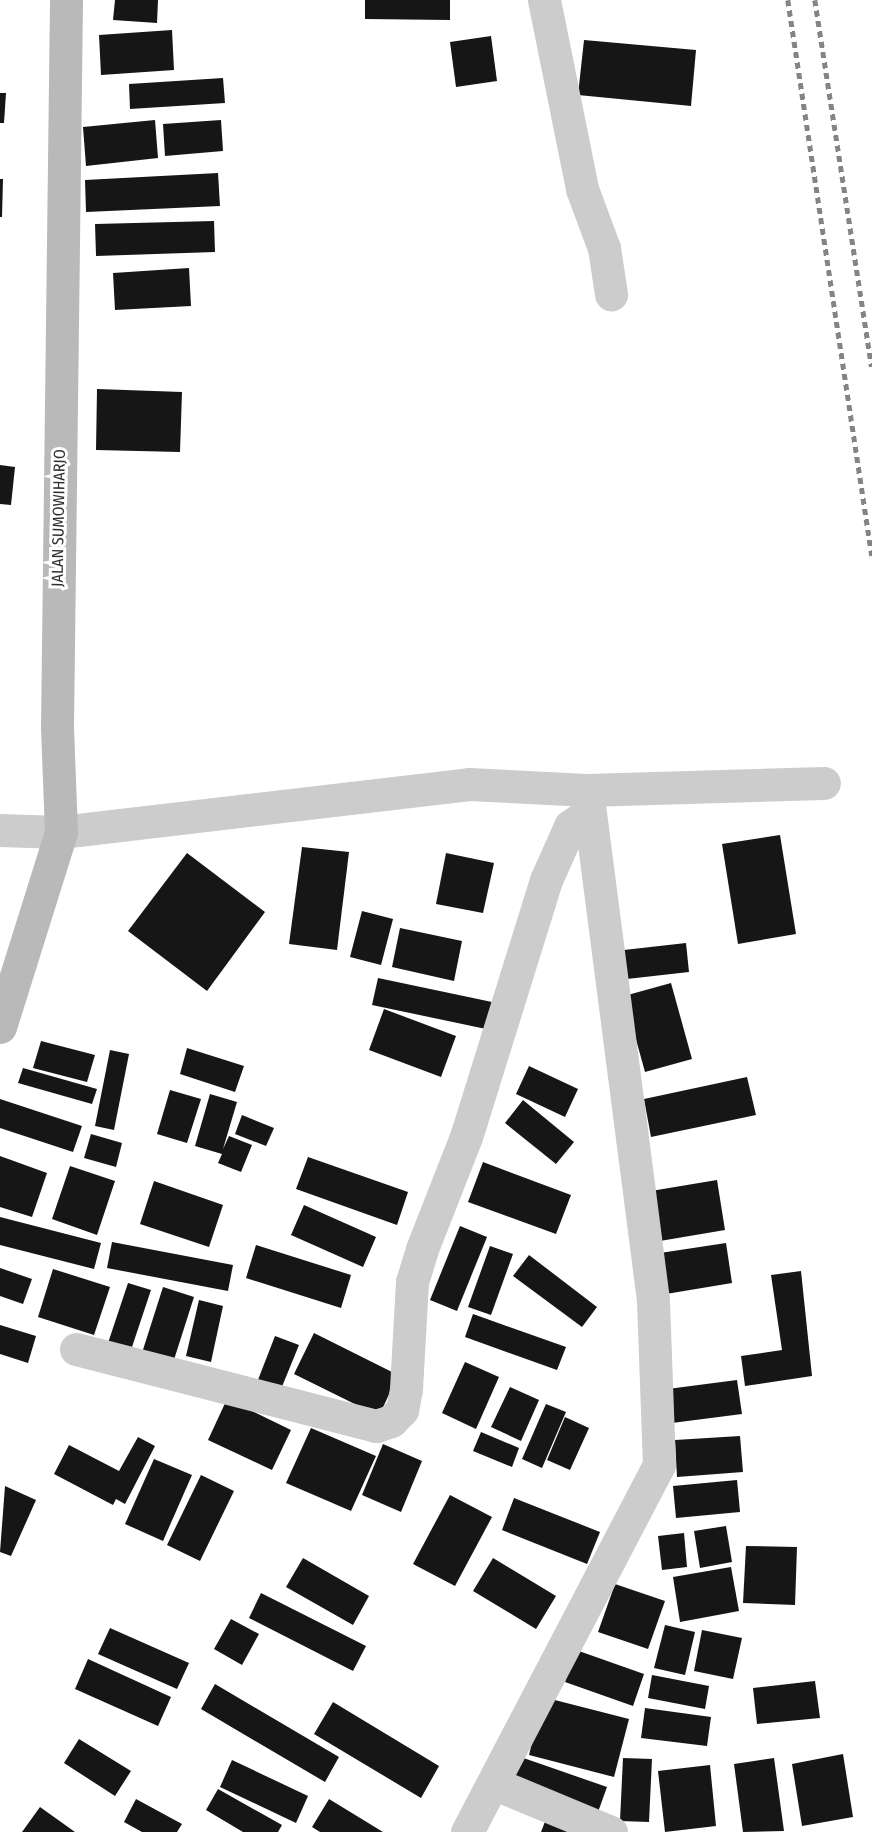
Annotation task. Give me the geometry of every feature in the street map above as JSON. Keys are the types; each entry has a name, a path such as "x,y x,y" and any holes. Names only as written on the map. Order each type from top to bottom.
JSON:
{"street":[{"name":"JALAN SUMOWIHARJO","path":"0,1027 61,832 57,727 66,0"},
{"path":"544,0 582,189 604,248 611,294"},
{"path":"0,830 61,832 469,784 588,802 824,783"},
{"path":"76,1349 376,1426 391,1422 402,1410 406,1389 412,1282 422,1249 466,1137 543,889 570,826 588,802"},
{"path":"466,1832 659,1465 654,1300 598,844 588,802"},
{"path":"493,1783 611,1832"}],"building":[{"path":"115,0 158,0 157,23 113,20"},
{"path":"365,0 450,0 450,20 365,19"},
{"path":"172,30 174,70 101,75 99,35"},
{"path":"491,36 497,81 456,87 450,42"},
{"path":"584,40 696,50 691,106 578,95"},
{"path":"223,78 225,103 130,109 129,84"},
{"path":"0,93 6,93 4,123 0,123"},
{"path":"155,120 158,158 86,166 83,127"},
{"path":"221,120 223,151 165,156 163,124"},
{"path":"218,173 220,206 86,212 85,180"},
{"path":"0,179 3,179 2,217 0,217"},
{"path":"214,221 215,252 96,256 95,224"},
{"path":"189,268 191,306 115,310 113,273"},
{"path":"97,389 182,392 180,452 96,450"},
{"path":"0,465 15,467 11,505 0,504"},
{"path":"780,835 796,934 738,944 722,844"},
{"path":"302,847 349,852 337,950 289,944"},
{"path":"187,853 265,912 207,991 128,931"},
{"path":"446,853 494,863 483,913 436,904"},
{"path":"362,911 393,919 381,965 350,957"},
{"path":"400,928 462,941 454,981 392,967"},
{"path":"686,943 689,972 618,980 615,951"},
{"path":"378,978 492,1002 486,1029 372,1005"},
{"path":"671,983 692,1059 645,1072 624,996"},
{"path":"384,1009 456,1036 441,1077 369,1050"},
{"path":"41,1041 95,1055 87,1082 33,1068"},
{"path":"187,1048 244,1066 235,1092 180,1074"},
{"path":"110,1050 129,1054 114,1130 95,1126"},
{"path":"529,1066 578,1089 565,1117 516,1094"},
{"path":"23,1068 97,1089 92,1104 18,1083"},
{"path":"747,1077 756,1115 651,1137 644,1099"},
{"path":"170,1090 201,1099 187,1143 157,1134"},
{"path":"210,1094 237,1102 223,1149 229,1136 252,1145 241,1172 218,1163 222,1154 195,1146"},
{"path":"0,1099 82,1126 73,1152 0,1128"},
{"path":"523,1100 574,1142 556,1164 505,1123"},
{"path":"242,1115 274,1128 266,1146 235,1134"},
{"path":"91,1134 122,1143 116,1167 84,1158"},
{"path":"0,1156 47,1173 32,1217 0,1207"},
{"path":"308,1157 408,1192 397,1225 296,1189"},
{"path":"483,1162 571,1195 556,1234 468,1202"},
{"path":"70,1166 115,1181 97,1235 52,1219"},
{"path":"717,1180 725,1230 654,1242 645,1192"},
{"path":"154,1181 223,1205 209,1247 140,1224"},
{"path":"304,1205 376,1237 363,1267 291,1235"},
{"path":"0,1217 101,1243 94,1269 0,1245"},
{"path":"460,1226 487,1237 457,1311 430,1300"},
{"path":"112,1242 233,1265 228,1291 107,1268"},
{"path":"726,1243 732,1283 666,1294 660,1253"},
{"path":"256,1245 351,1275 341,1308 246,1278"},
{"path":"490,1246 513,1254 491,1315 468,1307"},
{"path":"529,1255 597,1307 582,1327 513,1276"},
{"path":"0,1268 32,1279 23,1304 0,1296"},
{"path":"53,1269 110,1287 94,1335 38,1317"},
{"path":"801,1271 812,1376 745,1386 741,1356 782,1350 771,1275"},
{"path":"128,1283 151,1290 130,1353 107,1346"},
{"path":"163,1287 194,1297 172,1366 141,1356"},
{"path":"199,1300 223,1306 211,1362 186,1356"},
{"path":"473,1314 566,1347 557,1370 465,1337"},
{"path":"0,1325 36,1336 28,1363 0,1354"},
{"path":"314,1333 398,1375 379,1416 294,1374"},
{"path":"275,1336 299,1345 279,1394 256,1385"},
{"path":"465,1362 499,1377 476,1429 442,1413"},
{"path":"737,1380 742,1414 664,1424 660,1390"},
{"path":"510,1387 539,1400 521,1441 491,1427"},
{"path":"227,1399 291,1430 272,1470 208,1440"},
{"path":"546,1404 566,1412 542,1468 522,1459"},
{"path":"565,1417 589,1428 570,1470 547,1460"},
{"path":"311,1428 376,1456 351,1511 286,1483"},
{"path":"481,1432 519,1448 512,1467 473,1451"},
{"path":"740,1436 743,1472 677,1477 675,1440"},
{"path":"138,1437 155,1446 125,1504 116,1499 113,1505 54,1474 69,1445 119,1471"},
{"path":"383,1444 422,1461 401,1512 362,1495"},
{"path":"154,1459 192,1475 163,1541 125,1524"},
{"path":"201,1475 234,1491 200,1561 167,1545"},
{"path":"737,1480 740,1512 676,1518 673,1486"},
{"path":"5,1486 36,1500 11,1556 0,1552"},
{"path":"450,1495 492,1517 455,1586 413,1564"},
{"path":"514,1498 600,1532 587,1564 502,1530"},
{"path":"726,1526 732,1562 700,1568 694,1531"},
{"path":"684,1533 687,1567 662,1570 658,1536"},
{"path":"746,1546 797,1547 795,1605 743,1603"},
{"path":"303,1558 369,1596 353,1625 286,1587"},
{"path":"493,1558 556,1596 536,1629 473,1591"},
{"path":"731,1567 739,1611 680,1622 673,1577"},
{"path":"615,1584 665,1601 648,1649 598,1632"},
{"path":"261,1593 366,1646 353,1671 249,1618"},
{"path":"231,1619 259,1634 242,1665 214,1649"},
{"path":"665,1625 695,1632 685,1675 654,1668"},
{"path":"110,1628 189,1663 177,1689 98,1654"},
{"path":"702,1630 742,1638 733,1679 694,1671"},
{"path":"576,1650 644,1674 633,1706 565,1682"},
{"path":"88,1659 171,1697 158,1726 75,1689"},
{"path":"652,1675 709,1686 705,1709 648,1698"},
{"path":"815,1681 820,1718 757,1724 753,1688"},
{"path":"215,1684 339,1757 325,1782 201,1709"},
{"path":"543,1697 629,1719 614,1777 529,1755"},
{"path":"333,1702 439,1766 421,1798 314,1734"},
{"path":"645,1708 711,1717 707,1746 641,1738"},
{"path":"79,1739 131,1771 115,1796 64,1763"},
{"path":"512,1754 607,1787 598,1812 504,1780"},
{"path":"843,1754 853,1817 802,1826 792,1764"},
{"path":"623,1758 652,1759 649,1822 620,1821"},
{"path":"774,1758 784,1831 743,1832 734,1764"},
{"path":"232,1760 308,1796 296,1823 220,1787"},
{"path":"710,1765 716,1826 665,1832 658,1771"},
{"path":"218,1789 282,1825 278,1832 243,1832 206,1810"},
{"path":"136,1799 182,1824 177,1832 142,1832 124,1822"},
{"path":"329,1799 383,1832 320,1832 312,1827"},
{"path":"40,1807 75,1832 22,1832"},
{"path":"546,1819 578,1832 541,1832"}],"railway":[{"path":"788,0 872,556"},
{"path":"815,0 872,367"}]}
